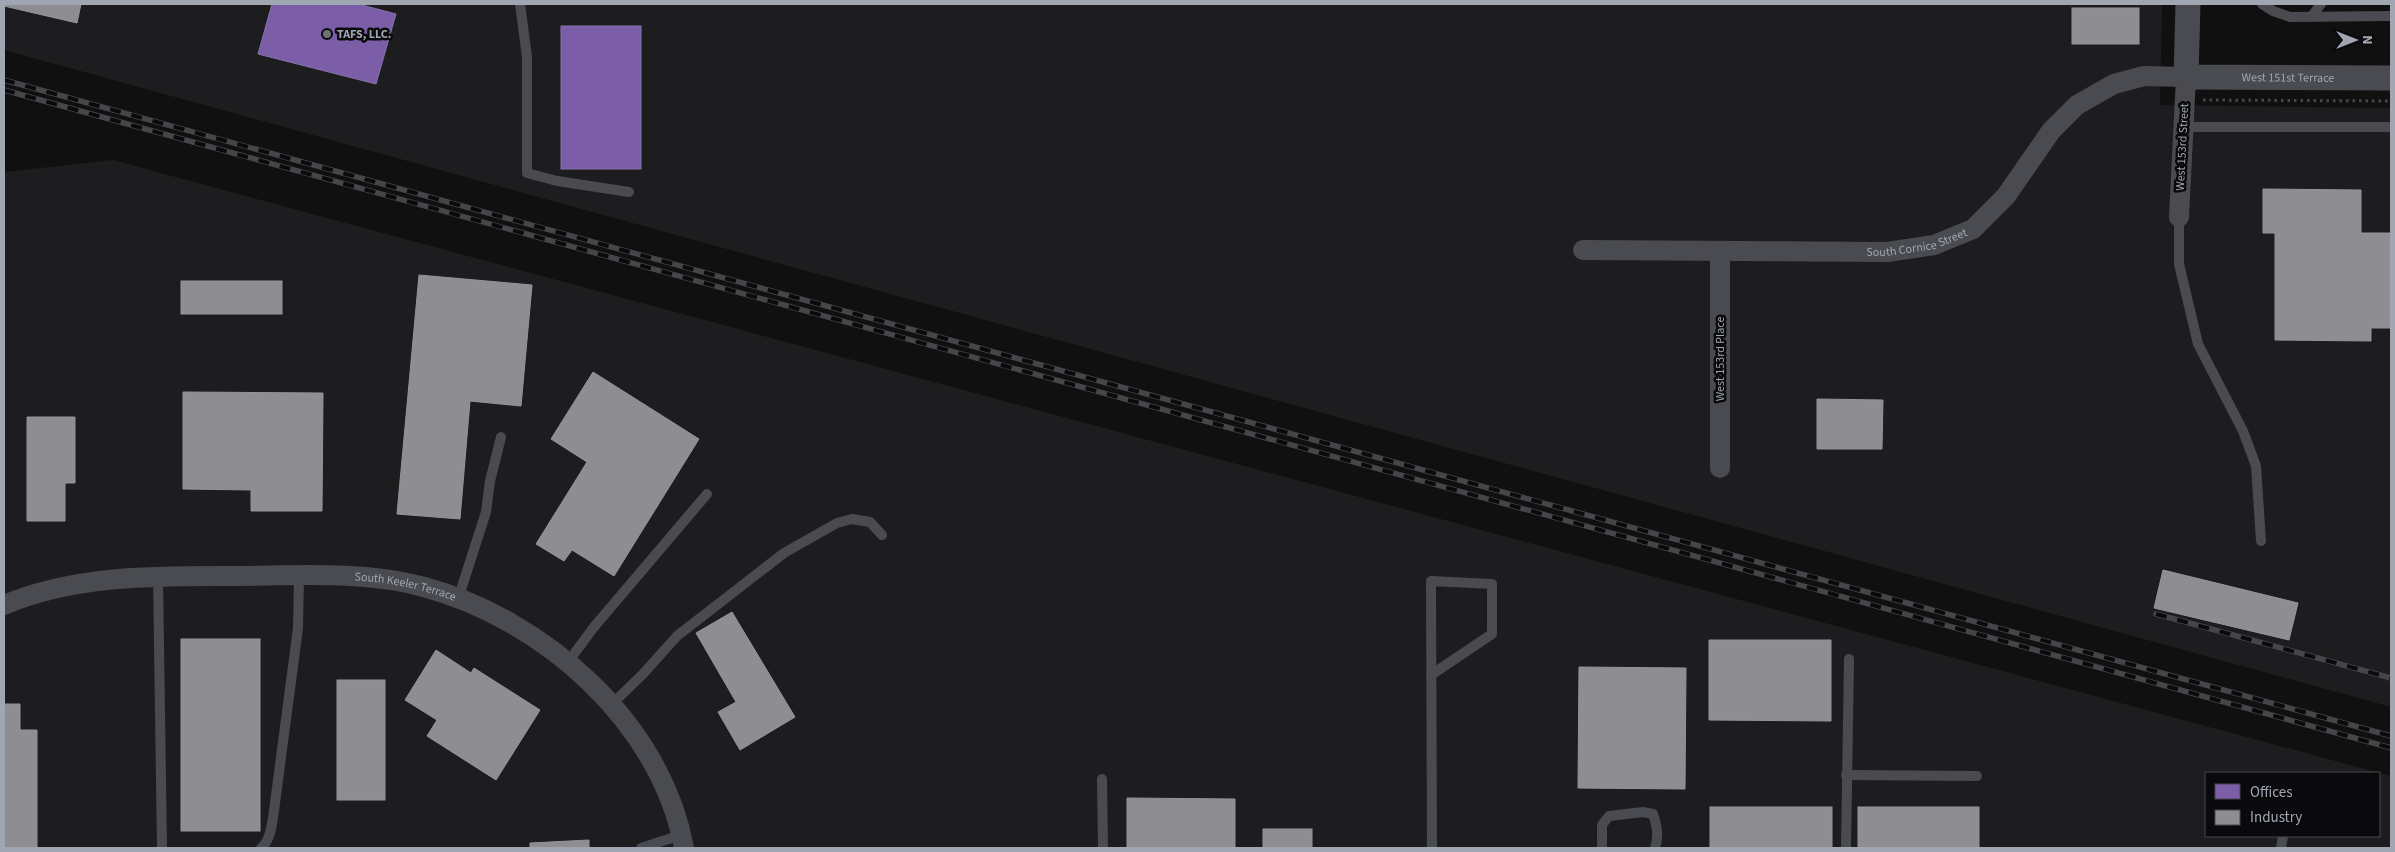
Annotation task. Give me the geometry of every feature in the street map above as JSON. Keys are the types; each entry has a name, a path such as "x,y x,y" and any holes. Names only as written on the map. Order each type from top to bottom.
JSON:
{"street":[{"path":"2186,76 2188,4"},
{"name":"South Cornice Street","path":"1583,250 1887,252 1934,245 1973,228 2006,196 2051,131 2077,105 2114,84 2144,76 2186,76"},
{"name":"West 151st Terrace","path":"2186,76 2391,78"},
{"name":"West 153rd Street","path":"2179,217 2186,76"},
{"name":"West 153rd Place","path":"1720,251 1720,468"},
{"name":"South Keeler Terrace","path":"4,605 22,597 70,585 122,578 158,576 378,578 424,587 476,606 520,628 568,662 592,683 611,705 648,756 670,798 683,842"}],"lane":[{"path":"520,4 528,57 528,173 557,181 629,192"},
{"path":"2262,4 2273,11 2290,17 2391,16"},
{"path":"2310,17 2321,4"},
{"path":"2183,127 2391,127"},
{"path":"2179,217 2179,264 2198,344 2243,431 2256,466 2261,541"},
{"path":"458,599 475,541 486,512 490,481 501,438"},
{"path":"568,662 594,627 707,494"},
{"path":"611,705 677,636 784,553 837,523 852,519 870,522 882,535"},
{"path":"158,576 162,848"},
{"path":"261,848 264,846 271,828 275,803 298,628 299,576"},
{"path":"1431,675 1492,634 1492,584 1431,581 1431,675 1432,848"},
{"path":"1846,848 1849,659"},
{"path":"1846,775 1977,776"},
{"path":"1102,779 1103,848"},
{"path":"1602,848 1602,825 1609,816 1643,812 1653,814 1657,826 1655,848"},
{"path":"641,848 683,842"}],"shaded area":[{"path":"4,4 2162,4 2160,105 2391,108 2391,707 4,50"},
{"path":"113,160 2376,772 2205,772 2205,837 2380,837 2380,773 2391,776 2391,848 4,848 4,172"}],"building: Offices":[{"name":"TAFS, LLC.","path":"272,4 358,4 396,14 376,84 258,54"},
{"path":"561,26 641,26 641,169 561,169"}],"building: Industry":[{"path":"4,4 81,4 77,23 4,6"},
{"path":"2072,8 2139,8 2139,44 2072,44"},
{"path":"2263,189 2361,190 2361,233 2391,233 2391,328 2371,328 2371,341 2275,340 2275,233 2263,233"},
{"path":"419,275 532,285 521,406 470,401 460,519 397,514"},
{"path":"181,281 282,281 282,314 181,314"},
{"path":"593,372 699,439 614,576 572,550 564,561 536,544 587,462 551,439"},
{"path":"183,392 323,393 322,511 251,511 251,490 183,489"},
{"path":"1817,399 1883,400 1882,449 1817,449"},
{"path":"27,417 75,417 75,483 65,483 65,521 27,521"},
{"path":"2163,570 2298,603 2289,640 2154,608"},
{"path":"732,612 795,717 740,750 718,712 736,702 696,633"},
{"path":"181,639 260,639 260,831 181,831"},
{"path":"1709,640 1831,640 1831,721 1709,720"},
{"path":"436,650 471,673 474,668 540,710 496,780 427,736 437,720 405,700"},
{"path":"1579,667 1686,668 1685,789 1578,788"},
{"path":"337,680 385,680 385,800 337,800"},
{"path":"4,704 20,704 20,730 37,730 37,848 4,848"},
{"path":"1127,798 1235,799 1235,848 1127,848"},
{"path":"1710,807 1832,807 1832,848 1710,848"},
{"path":"1858,807 1979,807 1979,848 1858,848"},
{"path":"1263,829 1312,829 1312,848 1263,848"},
{"path":"589,840 589,848 530,848 530,843"}],"railway":[{"path":"4,80 2391,736"},
{"path":"4,90 2391,748"},
{"path":"2156,614 2391,678"}],"place":[{"name":"TAFS, LLC.","path":"327,34"}]}
